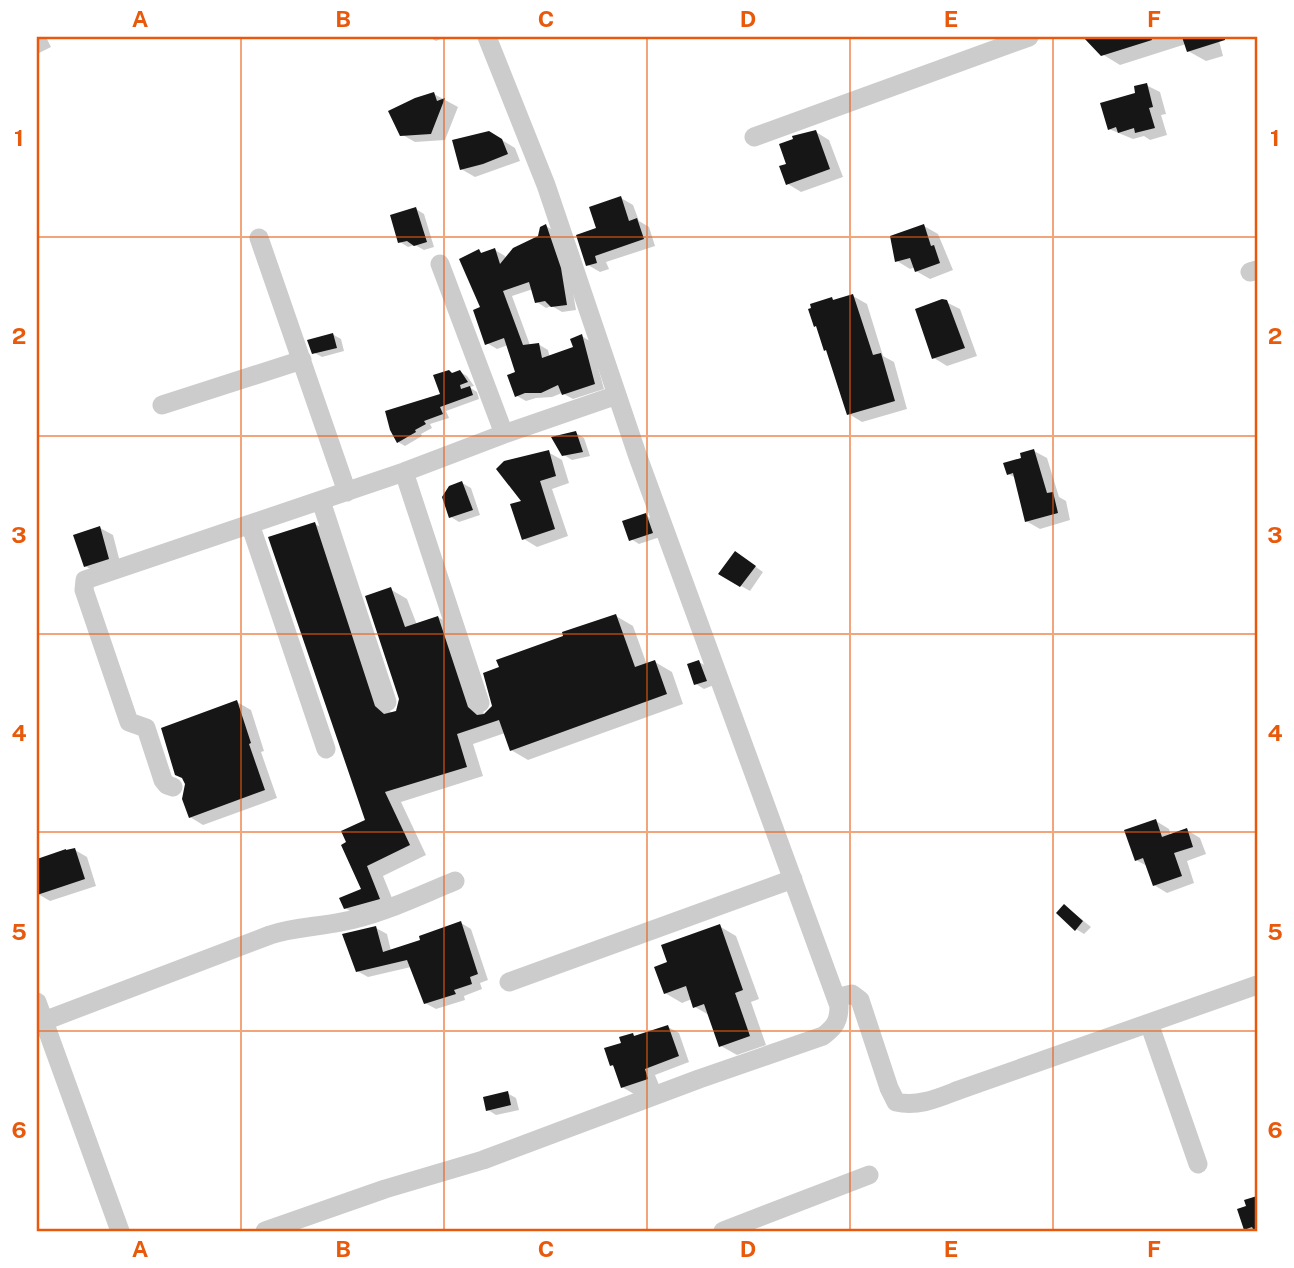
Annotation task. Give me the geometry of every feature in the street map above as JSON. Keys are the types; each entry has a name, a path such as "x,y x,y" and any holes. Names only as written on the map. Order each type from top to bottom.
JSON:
{"street":[{"path":"265,1231 385,1189 483,1160 698,1079 823,1036 837,1024 839,1006 617,395 546,185 487,37"},
{"path":"754,137 1029,37"},
{"path":"259,238 347,492"},
{"path":"440,264 504,434"},
{"path":"162,405 302,360"},
{"path":"173,787 163,780 146,728 129,722 89,607 84,581 347,492 617,395"},
{"path":"404,472 480,703"},
{"path":"321,500 387,702"},
{"path":"250,524 326,749"},
{"path":"509,982 793,879"},
{"path":"44,1021 270,935 288,929 341,922 387,909 455,881"},
{"path":"836,998 852,994 860,1000 889,1088 896,1102 909,1105 925,1102 1257,985"},
{"path":"37,1002 120,1231"},
{"path":"1149,1023 1198,1164"},
{"path":"723,1231 869,1175"}],"building":[{"path":"1083,37 1151,37 1152,40 1101,56"},
{"path":"1182,37 1225,37 1225,40 1187,52"},
{"path":"1147,83 1153,107 1149,108 1155,128 1135,133 1134,128 1118,133 1116,127 1108,130 1100,103 1135,93 1134,86"},
{"path":"434,92 437,101 445,98 431,134 400,136 388,111"},
{"path":"816,130 830,169 786,185 779,166 786,164 779,144 793,139 792,136"},
{"path":"489,131 502,139 508,154 460,170 452,140"},
{"path":"621,196 629,221 637,218 644,239 595,256 597,263 586,266 576,235 596,228 589,207"},
{"path":"416,207 427,242 414,246 407,241 398,243 390,215"},
{"path":"546,224 561,268 567,305 551,307 545,301 535,303 529,282 503,291 523,345 539,343 542,358 573,347 570,339 582,334 595,384 562,395 558,385 541,393 525,393 515,397 507,375 515,372 504,338 485,345 473,310 480,307 459,259 479,249 481,253 495,248 500,264 513,248 538,236 540,227"},
{"path":"924,224 940,263 915,272 910,258 895,262 890,236"},
{"path":"853,294 873,355 881,353 895,401 847,415 826,350 824,351 808,309 811,308 810,304"},
{"path":"942,299 947,300 965,348 932,359 915,309"},
{"path":"333,333 337,348 312,354 307,340"},
{"path":"449,370 452,373 460,370 468,382 460,385 461,389 470,386 473,395 440,407 443,414 424,421 426,424 397,443 385,411 440,394 433,375"},
{"path":"576,431 583,452 562,456 551,437"},
{"path":"1034,449 1047,493 1053,492 1058,513 1025,522 1013,473 1007,475 1003,463 1021,458 1020,453"},
{"path":"549,450 556,476 540,481 555,529 522,540 510,504 521,501 496,469 504,461"},
{"path":"462,481 473,510 449,518 442,497 449,486"},
{"path":"646,513 653,533 629,541 622,521"},
{"path":"315,522 375,706 384,714 396,711 399,699 365,596 391,587 405,627 438,616 468,707 477,715 484,714 492,706 483,673 499,667 496,660 563,636 562,632 616,614 635,667 655,660 667,694 510,751 499,720 457,734 467,767 385,792 410,845 367,866 380,899 344,909 339,898 361,889 341,845 346,842 341,831 365,820 268,537"},
{"path":"100,526 109,559 84,567 73,535"},
{"path":"735,551 756,566 740,587 718,574"},
{"path":"699,660 707,681 694,685 687,664"},
{"path":"237,700 265,790 189,818 182,799 185,784 182,778 175,775 161,728"},
{"path":"1156,819 1162,837 1187,828 1193,847 1174,853 1182,876 1153,886 1143,858 1135,861 1124,830"},
{"path":"75,848 85,879 37,895 37,859"},
{"path":"1064,904 1083,921 1075,931 1056,913"},
{"path":"461,921 478,974 470,977 472,984 454,990 456,994 424,1004 407,960 356,972 342,934 376,926 383,952 420,940 419,936"},
{"path":"720,924 743,990 735,993 750,1036 719,1047 704,1004 693,1008 686,986 664,994 654,967 667,962 661,945"},
{"path":"668,1025 679,1056 645,1069 648,1079 621,1088 604,1048 621,1043 619,1037 633,1033 634,1036"},
{"path":"508,1091 511,1105 486,1111 483,1097"},
{"path":"1257,1196 1257,1231 1252,1227 1244,1230 1237,1209 1246,1206 1244,1200"}]}
